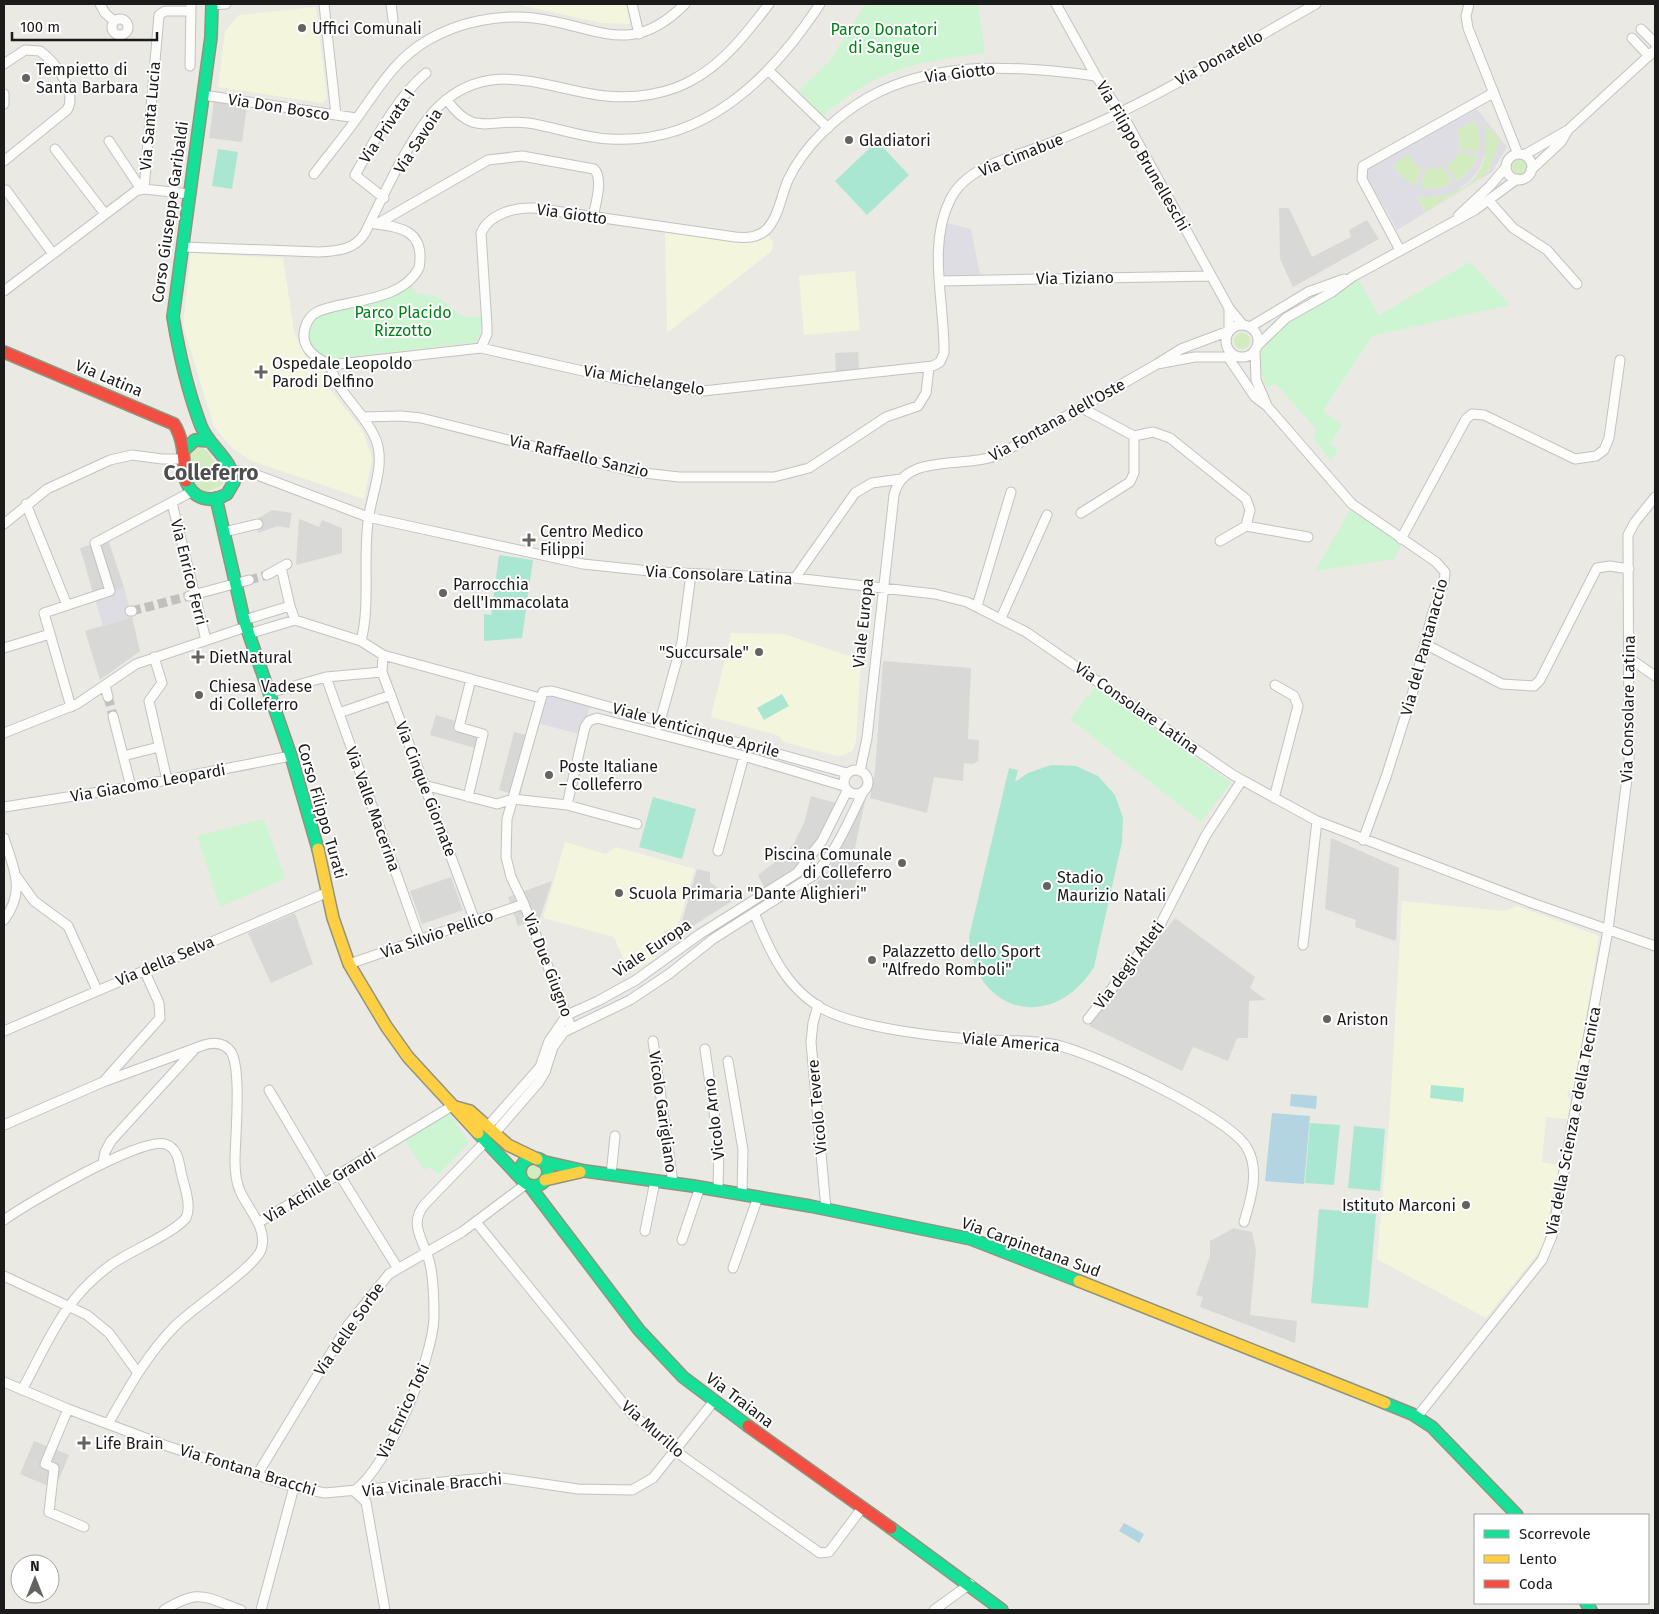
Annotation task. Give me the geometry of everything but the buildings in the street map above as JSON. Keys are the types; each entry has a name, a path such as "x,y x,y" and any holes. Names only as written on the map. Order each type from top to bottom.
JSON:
{"main road":[{"name":"Corso Giuseppe Garibaldi","path":"210,441 204,435 173,322 203,95 212,5"},
{"name":"Via Latina","path":"4,352 168,420 180,432 185,451"},
{"path":"199,440 210,441 232,470 234,484 227,494 216,498 203,499 191,492 184,476 185,451 199,440"},
{"name":"Corso Filippo Turati","path":"216,498 246,627 291,756 316,841 336,927 350,964 392,1036 408,1057 452,1106 470,1111 526,1184"},
{"name":"Corso Filippo Turati","path":"488,1134 515,1150 539,1160"},
{"path":"529,1159 539,1160 547,1169 544,1181 536,1186 526,1184 520,1173 522,1164 529,1159"},
{"name":"Via Carpinetana Sud","path":"539,1160 585,1171 700,1187 826,1209 983,1243 1270,1355 1417,1417 1432,1427 1516,1514"},
{"name":"Via Carpinetana Sud","path":"544,1181 585,1171"},
{"name":"Via Traiana","path":"544,1181 550,1214"},
{"name":"Via Traiana","path":"526,1184 652,1345 679,1373 714,1401 951,1570 1002,1610"}],"street":[{"path":"100,4 105,14 114,21"},
{"path":"212,5 226,4"},
{"path":"324,4 336,115"},
{"path":"391,4 393,20"},
{"path":"632,4 639,34"},
{"path":"314,174 381,82 401,60 429,40 465,24 497,18 523,17 609,34 639,34 663,24 685,4"},
{"name":"Via Savoia","path":"183,247 298,252 336,251 356,244 373,224 384,198 423,126 447,100 475,84 505,79 536,80 609,96 643,95 675,88 693,80 718,62 769,4"},
{"path":"447,100 460,117 471,122 522,122 587,137 630,139 666,134 709,117 736,100 769,71 794,41 820,4"},
{"name":"Via Filippo Brunelleschi","path":"1056,4 1096,76 1121,113 1179,215 1210,276 1229,308 1246,326"},
{"name":"Via Donatello","path":"1121,113 1316,4"},
{"path":"1469,4 1466,16 1468,28 1493,93 1521,154 1530,161 1531,170"},
{"path":"190,66 191,8"},
{"name":"Via Santa Lucia","path":"143,189 159,15 168,11 191,8"},
{"path":"1641,29 1655,43"},
{"path":"1456,218 1490,186 1506,167 1511,157 1521,154 1568,130 1652,53 1632,38"},
{"path":"4,64 25,50 40,52 63,79 70,98 66,110 4,161"},
{"name":"Via Giotto","path":"481,348 487,330 480,238 486,224 501,214 527,208 735,237 759,235 769,226 774,217 789,180 801,158 828,128 854,107 875,94 913,79 938,73 974,69 1012,68 1096,76"},
{"path":"769,71 828,128"},
{"name":"Via Privata I","path":"384,198 355,175 385,124 418,79 426,73"},
{"path":"1400,250 1362,179 1363,166 1493,93"},
{"path":"4,94 4,104"},
{"name":"Via Don Bosco","path":"203,95 356,118"},
{"name":"Via Cimabue","path":"929,367 940,362 944,353 939,281 940,244 944,217 951,197 962,183 990,166 1121,113"},
{"path":"1352,277 1308,292 1246,326 1233,327 1225,340 1230,356 1241,357 1256,348 1282,321 1332,292 1352,277 1456,218 1475,210 1517,179 1526,178 1531,170 1561,142 1568,130"},
{"path":"109,141 143,189"},
{"path":"55,149 106,214"},
{"path":"373,224 480,163 508,156 538,158 594,169 598,174 599,180 592,218"},
{"path":"1506,167 1509,175 1517,179"},
{"path":"4,292 134,192 143,189 190,194"},
{"path":"6,190 53,254"},
{"path":"1489,200 1513,228 1547,250 1578,284"},
{"path":"361,641 368,517 379,459 374,436 338,385 330,365 312,354 305,344 304,332 310,318 320,311 385,294 406,281 419,268 419,250 411,233 400,228 373,224"},
{"name":"Via Tiziano","path":"939,281 1210,276"},
{"path":"1229,308 1229,331"},
{"path":"1246,326 1256,334 1256,348"},
{"name":"Via Fontana dell'Oste","path":"795,578 855,493 872,483 901,479 908,472 923,466 974,462 996,456 1181,349 1229,331"},
{"path":"330,365 481,348"},
{"name":"Via Michelangelo","path":"481,348 609,377 697,391 790,384 929,367"},
{"name":"Via del Pantanaccio","path":"1256,348 1256,380 1267,406"},
{"name":"Via del Pantanaccio","path":"1230,356 1256,397 1267,406 1347,500 1436,562 1445,572 1444,582 1432,615 1386,777 1363,840"},
{"name":"Via Fontana dell'Oste","path":"1157,364 1195,357 1230,356"},
{"path":"1401,539 1466,419 1472,414 1484,415 1569,458 1586,459 1600,453 1606,446 1609,438 1620,360"},
{"name":"Via Raffaello Sanzio","path":"362,417 401,416 420,418 635,472 688,477 774,477 809,468 886,416 918,406 926,393 929,367"},
{"path":"1080,407 1134,436 1145,432 1158,433 1182,446 1246,499 1250,510 1246,526"},
{"path":"4,524 26,504 54,485 118,458 136,455 162,459 185,451 200,422"},
{"path":"1081,513 1130,482 1134,473 1134,436"},
{"name":"Via Consolare Latina","path":"232,470 252,473 368,517 582,564 628,570 795,578 944,596 977,606 1035,637 1242,780 1317,821 1540,906 1655,946"},
{"name":"Viale Europa","path":"860,771 867,738 894,494 901,479"},
{"path":"72,707 44,613 110,591 95,543 191,492"},
{"path":"977,606 1011,492"},
{"name":"Via Consolare Latina","path":"1608,930 1628,780 1629,532 1655,496"},
{"name":"Via Enrico Ferri","path":"172,503 191,596 206,640"},
{"path":"26,504 67,605"},
{"path":"1001,618 1047,515"},
{"path":"224,532 258,524"},
{"path":"1220,541 1246,526 1308,537"},
{"path":"246,627 294,620 284,566 267,575"},
{"path":"1425,644 1502,684 1534,686 1540,680 1595,570 1599,567 1607,566 1629,569"},
{"path":"657,733 682,642 691,574"},
{"path":"191,596 248,580"},
{"path":"4,733 72,707 88,698 130,667 154,657 246,627 290,606"},
{"name":"Viale Venticinque Aprile","path":"294,620 361,641 383,655 471,679 542,694 552,691 848,773"},
{"path":"4,648 50,634"},
{"name":"Via Cinque Giornate","path":"383,655 382,672 476,921"},
{"path":"154,657 162,683 149,700 167,780"},
{"path":"1629,658 1655,676"},
{"path":"269,693 326,677 382,672"},
{"name":"Via Valle Macerina","path":"326,677 420,940"},
{"path":"468,797 483,734 458,727 471,679"},
{"path":"105,686 108,696"},
{"path":"1274,798 1298,706 1294,696 1275,686"},
{"name":"Via Due Giugno","path":"542,694 506,825 506,857 510,877 524,904 572,1027"},
{"path":"339,713 391,695"},
{"path":"113,716 131,787"},
{"name":"Viale Venticinque Aprile","path":"567,806 585,727 591,719 600,718 744,756 846,788"},
{"path":"123,756 159,747"},
{"name":"Via Giacomo Leopardi","path":"4,807 131,787 291,756"},
{"name":"Viale Venticinque Aprile","path":"718,851 744,756"},
{"path":"854,770 860,771 868,779 867,786 863,792 853,794 846,788 844,779 848,773 854,770"},
{"name":"Via degli Atleti","path":"1088,1018 1157,931 1206,835 1242,780"},
{"path":"424,785 498,804 513,799 567,806 637,824"},
{"name":"Viale Europa","path":"488,1134 538,1070 549,1040 567,1015 604,998 636,980 700,934 797,873 822,841 846,788"},
{"name":"Viale Europa","path":"488,1134 536,1087 545,1072 555,1044 564,1032 630,1000 669,974 713,939 806,882 820,868 848,824 863,792"},
{"path":"1303,945 1317,821"},
{"path":"4,838 16,876 34,901 68,926 97,990"},
{"path":"4,920 15,900 16,876"},
{"name":"Via della Selva","path":"4,1031 328,892"},
{"name":"Via Silvio Pellico","path":"350,964 524,904"},
{"name":"Viale America","path":"755,915 778,966 799,990 818,1005 843,1017 886,1027 963,1038 1037,1042 1064,1047 1186,1102 1227,1126 1248,1149 1252,1164 1253,1183 1244,1222"},
{"name":"Via della Scienza e della Tecnica","path":"1417,1417 1545,1256 1552,1236 1608,930"},
{"path":"103,1082 160,1018 159,1003 144,970"},
{"name":"Vicolo Tevere","path":"818,1005 812,1027 811,1042 826,1209"},
{"name":"Vicolo Garigliano","path":"653,1040 673,1183"},
{"path":"4,1125 103,1082 207,1044 219,1044 226,1047 232,1056 236,1077 235,1174 241,1194 258,1223"},
{"path":"103,1163 105,1152 111,1142 196,1048"},
{"name":"Vicolo Arno","path":"705,1049 720,1146 718,1190"},
{"path":"728,1061 743,1150 742,1194"},
{"path":"269,1090 324,1183"},
{"name":"Via Achille Grandi","path":"108,1424 138,1372 176,1325 258,1254 263,1240 258,1223 452,1106"},
{"name":"Via Enrico Toti","path":"354,1491 367,1481 378,1465 425,1366 432,1340 434,1317 431,1271 417,1230 418,1212 488,1134"},
{"path":"611,1174 614,1136"},
{"path":"4,1220 103,1163 152,1143 168,1145 173,1149 178,1158 188,1214 181,1223 126,1255 99,1274 68,1304 22,1390"},
{"path":"339,1174 397,1267"},
{"path":"645,1231 655,1181"},
{"name":"Via delle Sorbe","path":"257,1475 348,1326 386,1276 397,1267 476,1222 526,1184"},
{"path":"682,1240 700,1187"},
{"path":"733,1268 758,1197"},
{"name":"Via Murillo","path":"476,1222 617,1397 641,1422 675,1450 820,1553 830,1552 862,1508"},
{"path":"4,1276 68,1304 103,1328 138,1372"},
{"name":"Via Fontana Bracchi","path":"4,1382 108,1424 294,1487 325,1493 354,1491"},
{"name":"Via Vicinale Bracchi","path":"354,1491 496,1477 568,1488 627,1491 649,1481 714,1401"},
{"path":"68,1409 45,1464 54,1468 49,1512 84,1526"},
{"path":"261,1610 294,1487"},
{"name":"Via Vicinale Bracchi","path":"354,1491 366,1502 385,1610"},
{"path":"934,1610 970,1584"},
{"path":"164,1610 183,1599 195,1596 241,1610"}],"shaded area":[{"path":"524,4 626,4 630,24 602,23 524,6"},
{"path":"316,7 327,98 322,103 218,87 225,31 239,15"},
{"path":"214,101 247,106 242,142 209,138"},
{"path":"1477,109 1507,147 1492,172 1397,230 1363,170","holes":["1475,120 1480,140 1478,153 1459,148 1460,141 1457,131","1485,124 1500,140 1489,170 1481,178 1425,212 1417,196 1431,197 1450,194 1469,182 1479,170 1485,154","1459,151 1477,157 1471,169 1457,182 1447,165 1455,159","1409,155 1414,163 1422,168 1415,186 1400,175 1393,165","1444,167 1452,184 1439,188 1421,188 1426,169"]},
{"path":"1279,208 1289,208 1312,257 1351,237 1349,230 1367,220 1379,239 1293,287 1280,259"},
{"path":"943,222 971,229 981,280 939,281"},
{"path":"665,232 742,242 755,241 766,233 773,242 772,251 667,333"},
{"name":"Ospedale Leopoldo Parodi Delfino","path":"191,253 283,258 294,331 305,355 322,366 330,389 363,431 372,459 364,499 252,461 233,449 214,427 183,325"},
{"path":"855,271 860,330 804,335 799,276"},
{"path":"858,352 859,371 836,373 835,353"},
{"path":"272,510 292,513 289,528 278,526 258,533 257,519"},
{"path":"299,519 319,527 322,520 342,528 342,553 296,565"},
{"path":"108,539 124,587 94,596 80,548"},
{"path":"124,587 132,617 103,626 94,596"},
{"path":"132,617 140,651 100,680 85,631"},
{"path":"731,633 784,634 861,660 856,741 853,750 845,755 837,756 784,742 777,735 711,717"},
{"path":"883,661 971,668 968,739 979,740 978,761 973,764 964,763 963,781 934,777 927,813 870,798 875,771"},
{"path":"543,692 591,701 583,735 533,722"},
{"path":"436,715 488,731 482,750 430,735"},
{"path":"514,732 535,737 520,796 499,790"},
{"path":"811,796 836,803 823,830 799,864 765,889 758,875 783,856 794,843 804,823"},
{"path":"866,796 854,853 863,855 852,898 812,887 828,871"},
{"path":"1331,838 1399,868 1396,941 1355,927 1356,920 1325,909"},
{"name":"Scuola Primaria \"Dante Alighieri\"","path":"565,842 606,854 616,847 695,869 677,929 664,931 655,959 629,972 614,937 543,918"},
{"path":"697,869 710,872 710,882 734,900 678,935"},
{"path":"451,877 463,910 422,924 410,891"},
{"path":"552,881 540,918 518,926 508,897"},
{"path":"1402,901 1505,911 1517,906 1599,936 1575,1088 1569,1090 1567,1096 1571,1100 1568,1119 1546,1117 1542,1162 1559,1165 1543,1247 1486,1318 1377,1259 1390,1111"},
{"path":"295,913 313,964 271,983 248,933"},
{"path":"1175,918 1255,977 1250,988 1266,1000 1249,1001 1248,1038 1237,1038 1228,1061 1193,1047 1182,1071 1089,1026"},
{"path":"1234,1228 1252,1232 1256,1251 1250,1315 1297,1321 1295,1343 1200,1307 1203,1297 1196,1295 1210,1256 1210,1241"},
{"path":"34,1441 69,1455 55,1489 20,1474"}],"green space":[{"name":"Parco Donatori di Sangue","path":"866,4 978,4 985,53 918,64 898,70 860,88 823,116 799,90 828,63"},
{"path":"1475,120 1480,140 1478,153 1459,148 1460,141 1457,130"},
{"path":"1485,123 1500,140 1492,164 1485,175 1425,212 1417,195 1446,193 1456,190 1472,181 1478,173 1484,159"},
{"path":"877,141 909,175 867,215 835,181"},
{"path":"218,149 238,152 232,189 212,186"},
{"path":"1458,151 1477,156 1471,169 1456,182 1447,165 1457,155"},
{"path":"1409,155 1423,168 1415,186 1400,175 1393,164"},
{"path":"1517,159 1523,159 1528,164 1526,173 1517,175 1512,170 1512,164"},
{"path":"1444,167 1452,184 1439,188 1421,188 1426,169"},
{"path":"1470,262 1510,305 1372,336 1323,411 1342,425 1330,444 1338,450 1331,460 1314,440 1316,429 1276,384 1267,387 1260,362 1263,347 1271,332 1277,325 1358,279 1379,315"},
{"name":"Parco Placido Rizzotto","path":"409,282 417,294 436,297 461,315 466,317 481,316 482,323 477,342 332,359 318,353 314,349 311,344 310,332 317,317 328,312 378,299 394,292"},
{"path":"1242,333 1250,341 1242,349 1234,341"},
{"path":"201,447 208,452 224,478 222,485 207,491 201,489 195,482 189,461 189,452"},
{"path":"1350,510 1402,544 1394,559 1315,571"},
{"path":"499,555 533,560 522,638 484,641 484,614 491,615"},
{"path":"1096,686 1231,783 1201,822 1070,719"},
{"path":"782,694 789,706 764,720 757,708"},
{"path":"1051,765 1076,766 1098,776 1115,795 1123,818 1122,842 1094,967 1077,988 1058,1001 1038,1007 1018,1006 1000,998 985,983 974,963 969,937 1009,768 1018,770 1015,782 1028,773"},
{"path":"653,797 696,809 682,859 639,847"},
{"path":"264,819 285,879 220,907 197,836"},
{"path":"1431,1085 1464,1088 1463,1102 1430,1098"},
{"path":"448,1112 469,1143 438,1175 431,1167 425,1170 405,1141"},
{"path":"1310,1123 1340,1125 1334,1185 1305,1183"},
{"path":"1354,1126 1385,1129 1380,1191 1348,1188"},
{"path":"534,1165 540,1167 542,1173 540,1179 534,1181 528,1179 526,1173 528,1167"},
{"path":"1319,1209 1376,1214 1368,1308 1311,1303"}],"water":[{"path":"1291,1094 1317,1096 1316,1109 1290,1106"},
{"path":"1272,1113 1310,1116 1304,1184 1265,1181"},
{"path":"1124,1523 1144,1534 1139,1543 1119,1531"}],"tunnel":[{"path":"249,580 267,575"},
{"path":"132,611 189,596"},
{"path":"108,697 113,716"}],"traffic: fast":[{"path":"186,481 193,492 198,496 208,499 214,499 227,494 234,482 225,459 209,440 201,426 184,372 173,317 211,37 212,4"},
{"path":"183,451 195,440 210,441"},
{"path":"216,498 244,620 291,756 318,849"},
{"path":"478,1133 523,1181"},
{"path":"534,1158 544,1162 548,1172 544,1182 534,1186 524,1182 520,1172 524,1162 534,1158"},
{"path":"541,1161 585,1171 693,1186 810,1206 971,1239 1079,1281"},
{"path":"529,1185 639,1330 683,1377 748,1426"},
{"path":"1385,1403 1412,1414 1432,1427 1516,1514"},
{"path":"891,1528 1002,1610"},
{"path":"1587,1604 1591,1610"}],"traffic: slow":[{"path":"318,849 333,918 349,964 386,1026 408,1057 478,1133"},
{"path":"452,1106 470,1111 508,1145 537,1159"},
{"path":"545,1180 580,1172"},
{"path":"1079,1281 1385,1403"}],"traffic: jam":[{"path":"4,352 174,424 182,444 186,481"},
{"path":"748,1426 891,1528"}],"place":[{"name":"Uffici Comunali","path":"302,28"},
{"name":"Tempietto di Santa Barbara","path":"26,78"},
{"name":"Gladiatori","path":"849,140"},
{"name":"Ospedale Leopoldo Parodi Delfino","path":"261,372"},
{"name":"Centro Medico Filippi","path":"529,540"},
{"name":"Parrocchia dell'Immacolata","path":"443,593"},
{"name":"\"Succursale\"","path":"759,652"},
{"name":"DietNatural","path":"198,657"},
{"name":"Chiesa Vadese di Colleferro","path":"199,695"},
{"name":"Poste Italiane – Colleferro","path":"549,775"},
{"name":"Piscina Comunale di Colleferro","path":"902,863"},
{"name":"Stadio Maurizio Natali","path":"1047,886"},
{"name":"Scuola Primaria \"Dante Alighieri\"","path":"619,893"},
{"name":"Palazzetto dello Sport \"Alfredo Romboli\"","path":"872,960"},
{"name":"Ariston","path":"1327,1019"},
{"name":"Istituto Marconi","path":"1466,1205"},
{"name":"Life Brain","path":"84,1443"}],"district":[{"name":"Colleferro","path":"211,473"}]}
